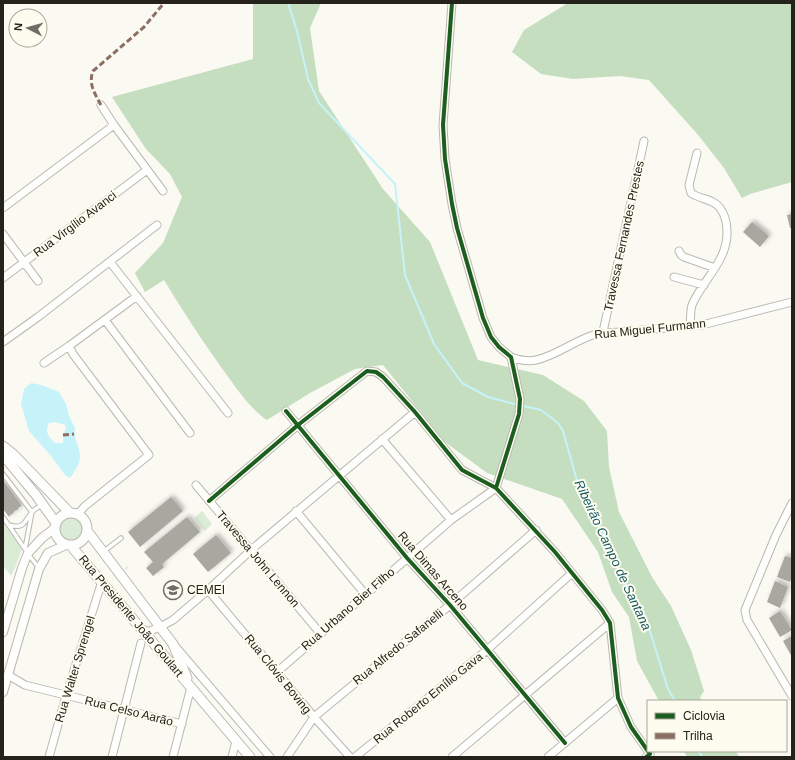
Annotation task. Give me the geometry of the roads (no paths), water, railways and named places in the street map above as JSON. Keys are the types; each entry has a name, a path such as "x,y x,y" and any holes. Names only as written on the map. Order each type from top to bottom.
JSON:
{"main road":[{"name":"Rua Presidente João Goulart","path":"3,446 74,513 86,522 88,532 102,553 173,644 191,687"},
{"name":"Rua Presidente João Goulart","path":"3,455 42,504 56,525 58,538 69,545 102,581 250,757"},
{"path":"56,525 62,516 74,513"},
{"name":"Rua Presidente João Goulart","path":"69,545 77,545 82,542 88,532"}],"street":[{"path":"452,3 443,126 445,159 452,204 460,240 486,327 491,338 511,357 518,388 520,408 496,488"},
{"path":"101,105 163,191"},
{"path":"3,208 114,125"},
{"name":"Travessa Fernandes Prestes","path":"603,332 644,140"},
{"path":"690,326 692,305 725,251 727,236 727,222 720,207 710,201 697,198 691,193 689,185 697,153"},
{"name":"Rua Virgílio Avanci","path":"3,278 147,170"},
{"path":"3,342 157,225"},
{"path":"3,234 38,281"},
{"path":"679,251 684,257 715,268"},
{"path":"110,262 228,413"},
{"path":"674,277 704,285"},
{"path":"44,363 137,296"},
{"name":"Rua Miguel Furmann","path":"511,357 528,361 536,360 581,338 603,332 690,326 716,322 792,302"},
{"path":"105,320 190,433"},
{"path":"69,346 73,354 150,455 74,513"},
{"path":"209,501 298,425 367,371 376,372 383,377 415,412 462,470 496,488 536,530 602,610 610,623 618,698 631,727 648,755"},
{"name":"Rua Dimas Arceno","path":"286,411 340,474 407,558 450,605 565,743"},
{"path":"140,628 148,631 173,620 208,590 250,550 415,412"},
{"path":"382,439 452,520"},
{"name":"Travessa John Lennon","path":"196,485 320,633"},
{"name":"Rua Urbano Bier Filho","path":"277,672 364,594 452,520 496,488"},
{"path":"792,503 778,530 745,610 747,620 792,696"},
{"path":"296,511 364,594"},
{"path":"3,632 26,551 56,525"},
{"name":"Rua Alfredo Safanelli","path":"287,757 314,717 450,605 536,530"},
{"path":"3,692 39,569 48,553 69,545"},
{"name":"Rua Roberto Emílio Gava","path":"355,757 487,650 572,573"},
{"name":"Rua Walter Sprengel","path":"50,757 66,696 102,581"},
{"name":"Rua Clóvis Boving","path":"208,590 314,717 350,757"},
{"path":"452,757 610,623"},
{"path":"112,757 141,643"},
{"name":"Rua Presidente João Goulart","path":"173,644 197,670 270,757"},
{"name":"Rua Celso Aarão","path":"8,675 25,685 182,724"},
{"path":"173,757 191,687"},
{"path":"548,757 618,698"},
{"path":"232,757 236,741"}],"lane":[{"path":"3,474 32,512 26,551"},
{"path":"9,525 14,527 20,526 26,522 32,512 42,504"},
{"path":"3,517 39,569"},
{"path":"102,553 121,538"}],"water":[{"path":"31,383 41,385 59,392 66,404 69,416 75,428 75,436 80,457 78,465 70,478 65,475 29,431 21,404 24,389","holes":["55,422 65,425 66,428 63,435 63,443 55,443 47,432 49,423"]}],"waterway":[{"name":"Ribeirão Campo de Santana","path":"288,3 297,31 308,79 319,103 395,184 405,275 434,344 462,383 488,397 515,404"},
{"name":"Ribeirão Campo de Santana","path":"524,406 541,410 558,423 563,431 577,481 621,575 648,625 668,689 674,700"},
{"name":"Ribeirão Campo de Santana","path":"700,752 702,757"}],"place":[{"name":"CEMEI","path":"173,590"}]}
